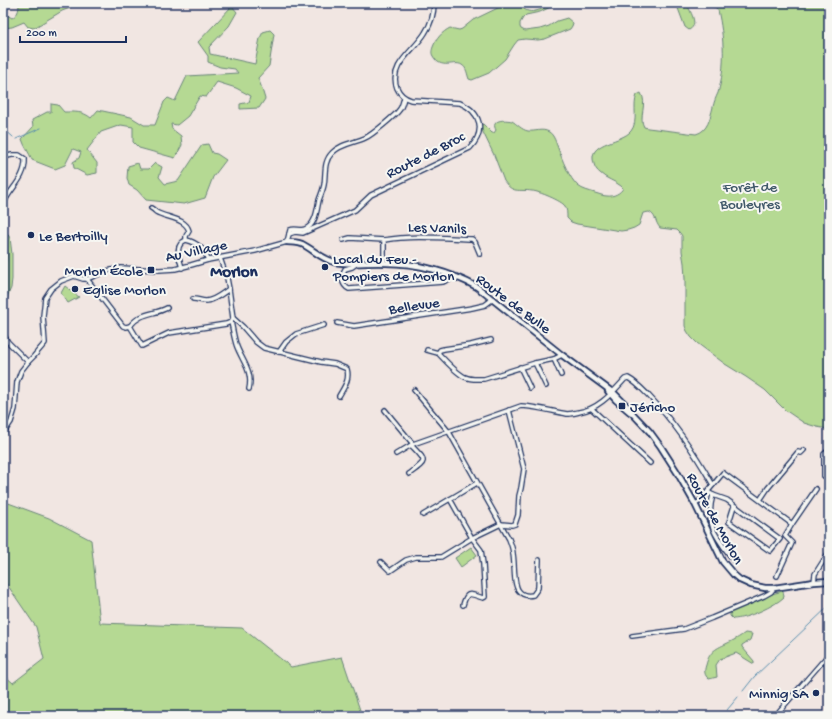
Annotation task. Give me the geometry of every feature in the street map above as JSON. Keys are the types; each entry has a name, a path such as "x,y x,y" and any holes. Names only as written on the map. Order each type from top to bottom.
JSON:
{"street":[{"path":"287,242 290,230 302,230 307,228 313,222 324,186 326,161 332,153 342,146 366,138 401,109 404,98 398,90 395,82 395,74 410,50 425,34 430,23 434,3"},
{"name":"Route de Broc","path":"289,234 295,232 303,233 356,210 371,195 470,148 479,135 479,120 475,113 460,103 411,100 404,98"},
{"path":"3,157 19,155 25,159 25,166 22,176 6,197 3,205"},
{"path":"151,208 157,212 178,219 187,226 190,230 186,236 186,240"},
{"name":"Les Vanils","path":"343,240 350,238 384,240 396,238 472,239 475,242 480,254"},
{"path":"182,268 178,248 180,243 186,240 194,242 199,246 207,256 208,260"},
{"path":"384,240 384,263"},
{"name":"Au Village","path":"3,434 11,422 15,409 17,382 28,362 44,343 43,316 45,298 61,281 74,276 83,279 117,269 160,270 182,268 208,260 255,251 287,242"},
{"name":"Route de Bulle","path":"287,242 302,244 317,255 332,261 344,263 412,264 466,281 477,287 581,370"},
{"path":"3,245 3,263"},
{"path":"220,258 227,278 232,320 238,348 250,375 249,389"},
{"path":"357,263 352,267 345,269 342,274 342,282 345,288 349,289 443,282 453,276"},
{"path":"87,278 123,326 130,326 135,320 150,313 167,308"},
{"path":"193,299 207,301 229,289"},
{"name":"Bellevue","path":"338,323 354,326 465,309 485,305 493,300"},
{"path":"130,326 142,346 169,333 226,324 232,320"},
{"path":"232,320 243,327 256,342 264,348 335,364 347,369 349,375 339,396"},
{"path":"279,352 286,342 296,334 324,325"},
{"path":"3,334 8,342 28,362"},
{"path":"438,353 440,350 444,349 491,340"},
{"path":"427,350 438,353 464,377 476,380 554,359 562,355"},
{"path":"554,359 561,375"},
{"path":"536,363 546,386"},
{"path":"520,367 530,388"},
{"name":"Route de Morlon","path":"581,370 625,404 650,432 677,472 695,504 723,562 740,580 751,585 765,588 814,582 829,582"},
{"path":"396,454 412,444 521,406 533,406 569,414 592,409 602,403 628,378 645,392 673,423 695,454 713,485"},
{"path":"414,390 449,432 510,539 516,585 518,590 528,596 533,595 538,588 539,560"},
{"path":"592,409 650,463"},
{"path":"385,410 423,458 424,462 409,474"},
{"path":"381,562 390,572 406,560 416,557 441,556 472,538 501,524 515,524 518,515 518,496 524,469 509,410"},
{"path":"760,500 798,452 801,453 804,450"},
{"path":"824,476 824,454 829,450"},
{"path":"695,504 699,502 708,492 722,473 792,524"},
{"path":"423,515 478,483"},
{"path":"777,576 792,543 785,536 816,489"},
{"path":"708,492 727,500 780,539 770,551 729,522 734,506"},
{"path":"713,495 710,504 710,521 720,542 735,562"},
{"path":"450,499 472,538 481,550 483,564 485,597 483,598 470,594 467,595 463,605"},
{"path":"814,582 815,574 829,552"},
{"path":"632,636 684,629 764,596 774,588"},
{"path":"775,716 829,654"}],"green space":[{"path":"3,3 8,3 7,15 12,18 18,12 19,3 74,3 70,8 62,11 34,28 28,27 24,22 12,27 3,28"},
{"path":"508,3 523,3 524,9 528,11 537,11 559,3 540,12 526,15 520,23 521,29 525,31 540,29 567,18 573,23 572,26 570,29 545,39 518,40 505,59 489,73 472,80 469,79 464,66 459,64 440,63 432,55 434,44 444,32 450,28 459,30 462,29 473,20"},
{"path":"676,3 687,3 694,21 694,24 689,30 685,27"},
{"name":"Forêt de Bouleyres","path":"700,3 829,3 829,429 804,423 785,410 765,390 725,364 691,337 685,326 685,279 682,236 677,230 660,228 653,215 649,212 643,213 639,225 628,230 621,231 571,222 567,218 567,210 563,204 539,193 516,190 507,185 482,130 481,125 483,124 492,133 494,133 496,130 496,122 505,120 512,121 526,130 544,130 549,132 555,139 564,163 578,186 604,196 612,196 620,192 623,188 619,184 602,175 595,167 593,161 594,153 602,146 627,135 631,131 635,123 635,104 637,95 641,93 643,97 642,123 644,127 696,134 703,130 708,124 714,101 721,83 723,41 718,10 710,6 706,7"},
{"path":"232,6 237,12 229,26 209,47 210,54 255,64 260,38 263,32 270,30 274,34 269,66 258,78 265,99 259,108 240,109 240,104 249,102 251,96 236,88 217,82 206,97 200,96 188,116 177,125 171,124 172,129 181,136 182,145 175,158 139,148 133,142 133,127 121,125 101,132 87,150 97,163 97,173 87,175 74,168 73,162 79,158 81,152 73,149 65,165 55,169 32,160 22,139 33,127 32,120 47,112 51,112 51,104 58,105 64,112 82,113 91,118 98,110 131,117 144,125 155,125 164,102 168,98 175,101 187,76 238,73 235,69 220,67 208,62 208,56 198,42"},
{"path":"208,144 212,153 217,154 226,160 213,177 205,198 184,204 146,200 137,190 129,185 127,178 128,166 138,163 140,169 149,169 155,163 162,167 159,177 165,184 178,181 202,145"},
{"path":"4,233 7,233 10,238 12,254 12,279 3,322 3,272 5,269"},
{"path":"65,286 79,297 68,303 61,293"},
{"path":"3,501 49,518 91,540 100,623 242,628 291,667 342,657 362,716 3,716 3,674 13,683 44,659 36,627 3,580"},
{"path":"471,547 477,555 461,567 455,558"},
{"path":"783,591 784,597 767,608 745,617 733,619 730,616 730,612 764,596"},
{"path":"745,633 752,634 750,640 742,645 742,647 754,661 754,664 736,653 720,659 716,665 717,677 709,679 705,674 705,669 712,652"}],"waterway":[{"path":"3,128 13,137"},
{"path":"16,139 41,128"},
{"path":"743,691 754,677 829,606"},
{"path":"722,716 738,697"}],"place":[{"name":"Le Bertoilly","path":"31,235"},
{"name":"Local du Feu - Pompiers de Morlon","path":"325,267"},
{"name":"Morlon École","path":"151,270"},
{"name":"Eglise Morlon","path":"75,289"},
{"name":"Jéricho","path":"622,406"},
{"name":"Minnig SA","path":"816,693"}],"district":[{"name":"Morlon","path":"234,270"}]}
